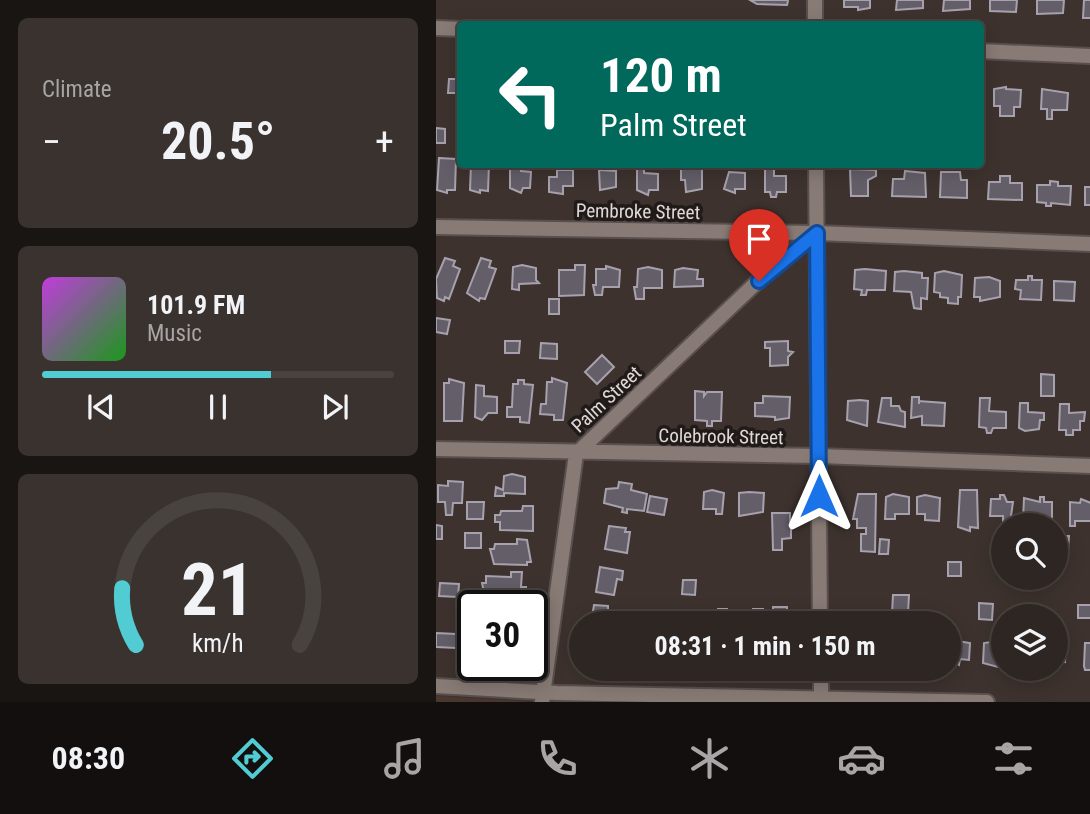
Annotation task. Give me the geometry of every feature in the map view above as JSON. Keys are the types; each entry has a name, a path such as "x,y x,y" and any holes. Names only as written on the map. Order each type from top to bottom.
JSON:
{"street":[{"path":"815,0 815,21"},
{"path":"436,27 457,29"},
{"path":"984,51 1090,56"},
{"path":"816,168 820,611"},
{"name":"Pembroke Street","path":"436,227 817,233 1090,243"},
{"name":"Palm Street","path":"543,697 576,454 777,264 817,233"},
{"name":"Colebrook Street","path":"436,449 576,454 819,456 1090,466"},
{"path":"820,681 821,700"},
{"path":"436,687 543,697 987,702"}],"shaded area":[{"path":"436,696 523,701 527,702 436,702"}],"building":[{"path":"750,0 788,1 787,5 757,4"},
{"path":"844,0 870,0 870,8 858,10 858,7 844,7"},
{"path":"897,0 923,0 923,8 896,10"},
{"path":"944,0 970,0 970,9 943,11"},
{"path":"990,0 1017,0 1016,12 990,11"},
{"path":"1037,0 1064,0 1063,13 1037,14"},
{"path":"1084,0 1091,0 1091,18 1083,18"},
{"path":"449,79 457,79 457,93 448,93"},
{"path":"1006,87 1021,90 1020,107 1014,107 1014,116 1000,116 1000,106 994,106 994,89"},
{"path":"1042,89 1068,93 1067,110 1052,110 1052,119 1047,119 1047,109 1041,109"},
{"path":"436,128 445,129 445,143 436,143"},
{"path":"439,158 456,159 455,190 447,190 447,193 437,190"},
{"path":"471,168 489,168 488,191 480,190 480,193 470,190"},
{"path":"510,168 531,172 530,188 523,188 521,193 510,188"},
{"path":"637,168 644,168 644,173 658,174 658,190 649,190 648,195 637,190"},
{"path":"681,168 702,168 702,189 686,192 685,180 681,180"},
{"path":"765,168 774,168 774,176 786,176 786,192 777,192 776,197 771,197 770,192 765,192"},
{"path":"850,169 876,170 876,176 868,180 868,196 851,196"},
{"path":"557,170 573,170 573,186 563,186 563,194 549,192 549,177 557,177"},
{"path":"599,170 616,171 616,187 600,190"},
{"path":"905,171 925,173 926,197 892,196 893,179 904,179"},
{"path":"729,172 745,173 745,189 735,189 735,193 724,189"},
{"path":"941,172 960,172 961,180 967,180 967,198 940,197"},
{"path":"1000,176 1010,176 1010,183 1022,183 1022,200 988,199 989,182 1000,182"},
{"path":"1050,181 1058,182 1058,186 1071,186 1070,205 1051,203 1051,206 1046,206 1046,203 1037,202 1037,185 1050,185"},
{"path":"1085,187 1091,187 1091,205 1085,205"},
{"path":"445,258 455,261 453,266 460,269 449,299 445,297 444,301 437,298 436,279"},
{"path":"481,258 491,261 489,267 496,269 485,299 480,298 479,301 467,293"},
{"path":"522,265 536,268 536,280 539,283 519,284 519,290 512,289 513,267"},
{"path":"575,265 585,265 584,295 559,296 559,270 575,270"},
{"path":"606,266 620,270 619,287 603,287 602,295 595,295 593,285 596,285 596,269 606,269"},
{"path":"648,267 662,270 662,288 644,288 644,299 636,299 634,287 637,287 638,269"},
{"path":"675,270 698,270 697,279 703,279 703,286 674,287"},
{"path":"855,270 886,271 885,290 867,290 866,295 861,295 862,290 854,289"},
{"path":"944,271 962,275 958,304 948,303 948,298 940,297 940,293 934,292 935,273"},
{"path":"895,272 922,273 922,278 928,278 927,299 921,298 921,309 914,308 911,292 894,291"},
{"path":"1028,276 1032,276 1032,280 1042,280 1041,300 1020,299 1021,290 1015,289 1016,280 1028,280"},
{"path":"989,277 1000,281 1000,297 980,301 980,297 974,297 975,278"},
{"path":"1054,281 1075,282 1074,301 1054,300"},
{"path":"549,299 559,299 559,314 549,314"},
{"path":"436,318 450,320 447,334 436,332"},
{"path":"505,341 520,341 519,353 505,353"},
{"path":"788,341 788,351 793,352 788,357 788,365 770,366 770,348 765,348 765,342"},
{"path":"541,343 557,344 557,359 540,358"},
{"path":"602,355 614,367 597,384 585,372"},
{"path":"1041,374 1054,375 1054,396 1041,396"},
{"path":"552,378 567,383 563,420 554,420 554,415 540,414 541,404 546,404 547,382 552,382"},
{"path":"449,379 464,383 462,421 444,421 444,383 449,383"},
{"path":"518,380 533,385 529,423 520,422 520,417 507,417 507,407 512,407 513,384 518,384"},
{"path":"476,385 484,386 484,396 497,397 497,413 488,413 482,420 475,417"},
{"path":"695,391 704,392 704,396 707,392 722,392 721,421 712,421 712,426 707,426 707,421 695,420"},
{"path":"763,396 790,397 789,418 775,420 775,417 755,416 755,403 763,403"},
{"path":"912,397 919,397 919,401 945,403 944,426 922,425 922,416 911,418"},
{"path":"882,398 891,398 891,406 899,406 901,411 905,412 905,427 878,422"},
{"path":"980,398 990,398 989,411 1006,412 1006,428 993,428 991,433 987,433 986,428 979,427"},
{"path":"848,401 868,401 867,426 847,420"},
{"path":"1020,403 1028,403 1028,412 1044,413 1039,429 1025,431 1019,428"},
{"path":"1060,404 1069,404 1069,413 1085,412 1084,421 1080,421 1080,430 1073,430 1073,435 1066,435 1066,430 1059,430"},
{"path":"512,474 525,477 525,494 504,493 504,496 495,496 496,487 503,490 504,476"},
{"path":"448,481 463,482 462,503 453,503 452,515 446,515 445,502 438,502 438,485 448,486"},
{"path":"619,482 632,484 631,490 647,494 644,511 627,509 627,513 622,512 623,508 604,503 606,489 618,488"},
{"path":"712,490 724,493 722,514 716,514 716,509 703,509 704,492"},
{"path":"960,490 977,490 978,528 970,527 970,531 958,527"},
{"path":"739,493 764,493 763,512 739,516"},
{"path":"858,494 876,494 875,552 861,551 861,534 866,534 866,528 857,528 857,519 853,519"},
{"path":"893,494 909,497 909,514 895,514 895,519 885,519 886,497"},
{"path":"925,495 940,498 939,521 925,520 925,514 917,514 917,497"},
{"path":"1000,495 1004,495 1007,502 1013,502 1011,513 991,513 990,516 991,499 1000,499"},
{"path":"650,496 667,499 664,515 647,512"},
{"path":"1040,497 1044,497 1044,502 1052,502 1052,513 1023,513 1024,498 1040,502"},
{"path":"1081,499 1091,503 1091,521 1075,521 1075,526 1070,526 1070,502 1080,503"},
{"path":"467,502 484,502 483,519 467,519"},
{"path":"523,506 533,506 533,531 500,530 500,522 495,522 495,515 500,515 501,511 522,511"},
{"path":"772,513 790,513 790,522 795,524 791,527 791,538 782,539 782,550 773,550"},
{"path":"436,525 442,526 442,539 436,539"},
{"path":"609,526 626,528 625,532 630,532 627,553 605,549"},
{"path":"465,533 481,533 481,548 465,548"},
{"path":"517,539 527,540 531,562 527,562 527,565 494,564 490,549 494,549 495,544 517,544"},
{"path":"880,539 889,540 888,554 879,554"},
{"path":"948,562 961,562 961,576 948,576"},
{"path":"600,567 623,571 622,580 617,579 614,595 596,592"},
{"path":"511,572 522,572 521,587 526,587 526,590 484,590 482,583 486,583 486,576 511,577"},
{"path":"683,580 696,580 695,595 682,594"},
{"path":"440,583 459,584 457,597 439,596"},
{"path":"893,595 909,595 908,611 892,611"},
{"path":"979,603 993,604 991,620 979,619"},
{"path":"594,605 608,606 608,611 593,611"},
{"path":"1078,605 1091,605 1091,618 1078,618"},
{"path":"773,607 787,607 787,611 773,611"},
{"path":"436,633 456,634 456,648 436,647"},
{"path":"961,642 970,643 969,660 961,659"},
{"path":"991,642 991,665 983,663 984,643"},
{"path":"1085,643 1091,643 1091,670 1085,670 1084,666"}],"route":[{"path":"759,281 817,233 819,496"}]}
